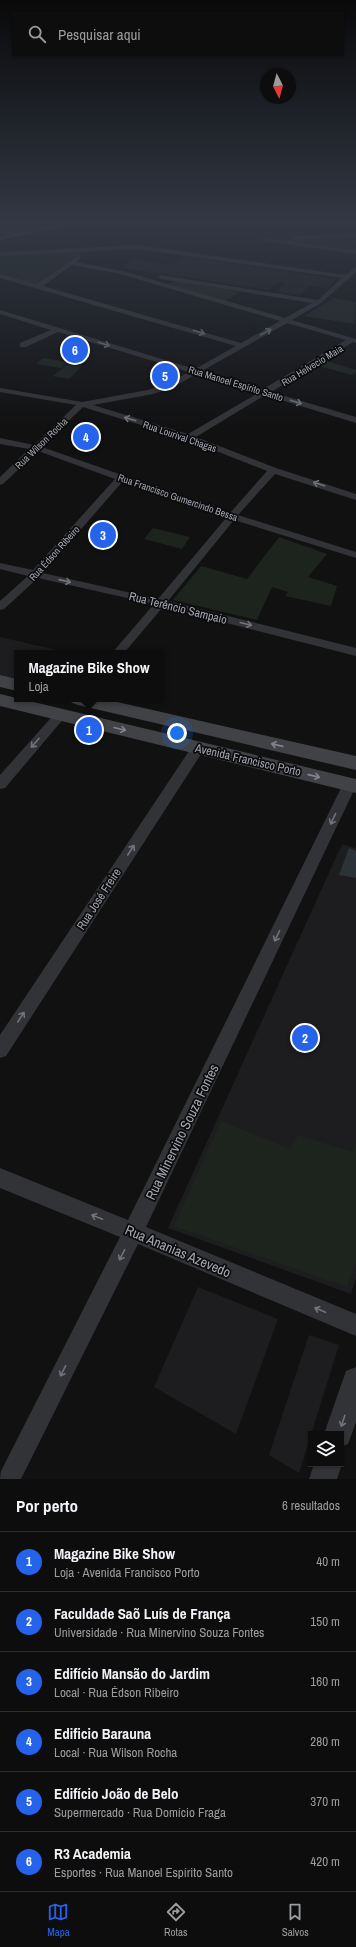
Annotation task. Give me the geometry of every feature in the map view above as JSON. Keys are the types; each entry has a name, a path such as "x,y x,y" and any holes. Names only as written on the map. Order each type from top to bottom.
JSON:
{"main road":[{"path":"0,681 14,684"},
{"name":"Avenida Francisco Porto","path":"0,700 353,785"},
{"name":"Avenida Francisco Porto","path":"91,702 356,763"}],"street":[{"path":"44,289 242,345"},
{"path":"180,289 354,341"},
{"path":"239,289 319,302"},
{"path":"82,404 163,389 319,302 334,289"},
{"name":"Rua Manoel Espírito Santo","path":"0,312 356,420"},
{"path":"23,345 57,330"},
{"name":"Rua Helvecio Maia","path":"190,438 354,341"},
{"name":"Rua Lourival Chagas","path":"0,390 82,404 190,438 273,470 356,497"},
{"name":"Rua Wilson Rocha","path":"0,482 82,404"},
{"name":"Rua Francisco Gumercindo Bessa","path":"0,441 37,448 230,516 356,554"},
{"path":"121,650 162,603 230,516 273,470"},
{"name":"Rua Édson Ribeiro","path":"0,607 36,574 121,478"},
{"name":"Rua Terêncio Sampaio","path":"0,566 162,603 356,652"},
{"path":"0,784 61,714"},
{"name":"Rua José Freire","path":"0,1050 198,748"},
{"name":"Rua Minervino Souza Fontes","path":"9,1479 133,1232 353,785"},
{"name":"Rua Ananias Azevedo","path":"0,1178 356,1325"},
{"path":"339,1431 356,1381"},
{"path":"323,1479 327,1467"}],"shaded area":[{"path":"184,289 223,289 240,292 225,301"},
{"path":"280,289 306,289 300,295 277,292"},
{"path":"334,298 356,302 355,324 304,316"},
{"path":"43,358 68,362 61,368 36,364"},
{"path":"327,361 356,370 356,372 352,375 319,366"},
{"path":"67,364 82,366 69,379 53,376"},
{"path":"153,528 190,537 182,549 144,539"},
{"path":"279,537 327,554 308,577 337,586 331,606 285,596 288,592 272,587 257,620 173,600 201,566 247,579"},
{"path":"0,637 57,650 14,650 14,678 0,675"},
{"path":"342,844 356,848 356,1278 351,1294 168,1228"},
{"path":"349,848 356,851 356,878 339,875"},
{"path":"221,1121 290,1149 298,1135 353,1152 356,1146 356,1261 347,1287 174,1226"},
{"path":"198,1287 278,1319 236,1434 154,1387"},
{"path":"309,1335 339,1345 312,1431 308,1431 308,1444 299,1473 269,1455"}],"place":[{"name":"R3 Academia","path":"75,350"},
{"name":"Edifício João de Belo","path":"165,376"},
{"name":"Edificio Barauna","path":"86,437"},
{"name":"Edifício Mansão do Jardim","path":"103,535"},
{"name":"Magazine Bike Show","path":"89,730"},
{"name":"Faculdade Saõ Luís de França","path":"305,1038"}]}
